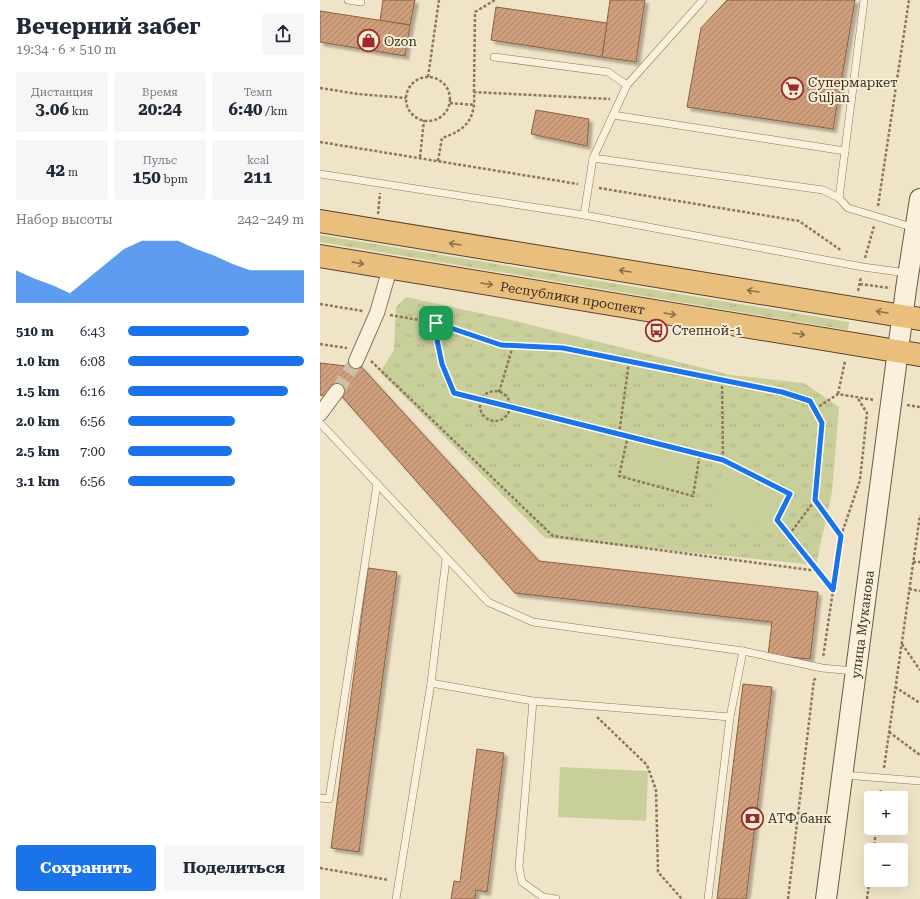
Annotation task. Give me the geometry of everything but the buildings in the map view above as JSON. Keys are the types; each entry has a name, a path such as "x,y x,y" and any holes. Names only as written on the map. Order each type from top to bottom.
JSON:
{"highway":[{"path":"320,222 911,317"},
{"name":"Республики проспект","path":"320,256 899,350 920,355"}],"main road":[{"path":"911,317 908,273 920,199"},
{"name":"улица Муканова","path":"826,899 855,671 899,350 911,317"}],"street":[{"path":"358,356 377,313 390,268"},
{"path":"320,414 337,392"}],"lane":[{"path":"348,0 361,2 361,0"},
{"path":"584,215 593,158 626,85 704,0"},
{"path":"839,198 864,0"},
{"path":"494,57 608,72 626,85"},
{"path":"613,115 845,151"},
{"path":"593,158 823,190 839,198 848,208 876,218 915,228"},
{"path":"320,174 584,215 863,267 908,273"},
{"path":"320,422 446,559 488,602 533,622 743,651 822,668 855,671"},
{"path":"320,798 329,799 377,484"},
{"path":"396,899 430,683 446,559"},
{"path":"708,899 730,717 743,651"},
{"path":"430,683 533,701 730,717"},
{"path":"533,701 519,867 522,882 543,897 556,899"},
{"path":"842,775 920,781"}],"path":[{"path":"428,77 439,0"},
{"path":"438,161 442,138 458,133 469,121 475,105 475,12 494,0"},
{"path":"320,142 800,221 863,267 876,218 909,0"},
{"path":"428,77 443,82 449,92 450,103 445,114 438,119 424,120 412,114 408,107 406,98 408,90 413,83 420,78 428,77"},
{"path":"320,88 358,94 406,98"},
{"path":"474,92 620,99"},
{"path":"450,103 475,105"},
{"path":"420,158 424,120"},
{"path":"320,304 436,323 501,345 563,348 782,392 810,401 822,423 815,500 789,535"},
{"path":"436,323 436,335 442,364 454,393 723,460 790,494 777,520 833,590"},
{"path":"320,344 358,356 554,536 818,571"},
{"path":"499,392 513,346"},
{"path":"619,434 630,362"},
{"path":"722,380 723,460"},
{"path":"488,392 499,392 503,393 508,399 510,407 507,414 501,419 494,421 486,418 481,412 481,400 488,392"},
{"path":"815,409 838,394"},
{"path":"788,899 814,680 822,668 841,536 860,480 867,414 857,397"},
{"path":"628,436 619,476 694,496 700,454"},
{"path":"815,500 841,536"},
{"path":"881,791 920,515"},
{"path":"913,562 920,562"},
{"path":"909,589 920,591"},
{"path":"902,644 920,670"},
{"path":"895,687 920,703"},
{"path":"585,705 646,765 656,790 658,872 682,899"},
{"path":"889,732 920,755"},
{"path":"320,868 399,882"},
{"path":"867,899 869,887"}],"green space":[{"path":"320,235 849,322 848,330 320,242"},
{"path":"406,297 507,319 731,375 804,383 839,407 832,492 816,565 545,538 380,372 394,350 396,307"},
{"path":"633,440 696,456 688,490 624,474"},
{"path":"722,473 788,496 775,530 714,519"},
{"path":"560,767 648,771 646,821 558,817"}],"tunnel":[{"path":"337,391 356,361"}],"place":[{"name":"Ozon","path":"369,41"},
{"name":"Супермаркет Guljan","path":"792,89"},
{"name":"Степной-1","path":"656,330"},
{"name":"АТФ банк","path":"752,818"}],"route":[{"path":"436,323 501,345 563,348 782,392 810,401 822,423 815,500 841,536 833,590 777,520 790,494 723,460 454,393 451,382 442,364 436,335 436,323"}]}
